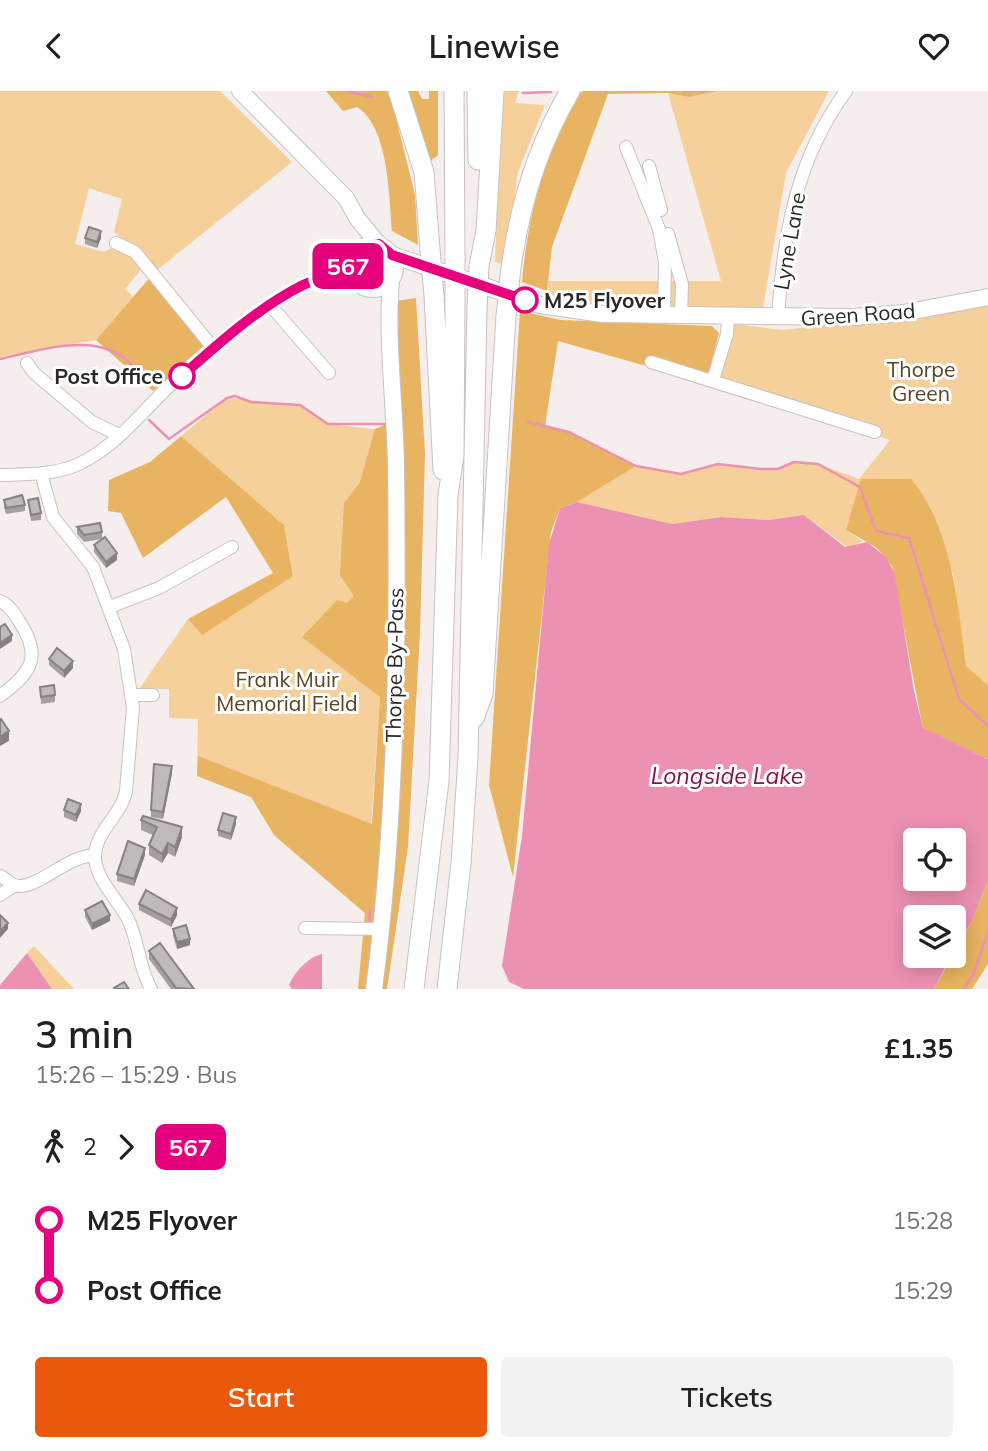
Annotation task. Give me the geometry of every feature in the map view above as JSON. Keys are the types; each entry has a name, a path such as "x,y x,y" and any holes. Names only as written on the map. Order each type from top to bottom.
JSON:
{"highway":[{"path":"398,91 424,172 434,296 441,457 448,495"},
{"path":"414,989 439,781 448,495 454,455 454,91"},
{"path":"447,989 461,863 468,736 479,266 477,91"},
{"path":"479,266 486,231 494,91"},
{"path":"468,736 483,694 506,316 517,222 528,183 557,112 570,91"}],"main road":[{"path":"240,91 346,198 357,218 386,250 393,276"},
{"path":"357,218 354,257 364,285 384,286 393,276 418,265"},
{"path":"354,257 370,244 386,250"},
{"name":"Green Road","path":"386,250 418,265 540,305 602,314 778,318 903,313 988,297"},
{"name":"Thorpe By-Pass","path":"389,340 393,276"},
{"name":"Thorpe By-Pass","path":"364,285 385,316 389,340 396,463 392,766 374,989"}],"street":[{"name":"Lyne Lane","path":"778,318 786,230 801,172 825,120 846,91"},
{"path":"626,147 650,199 661,238 665,262 664,315"},
{"path":"649,166 682,285 681,316"},
{"path":"116,243 135,252 214,349"},
{"path":"0,475 41,473 82,463 120,435 214,349 270,305 305,285 332,277 354,257"},
{"path":"332,277 364,285"},
{"path":"270,305 329,373"},
{"path":"713,380 727,334 728,317"},
{"path":"651,362 874,432"},
{"path":"27,363 34,373 92,422 120,435"},
{"path":"41,473 53,517 93,567 124,649 132,695 125,799 100,840 95,856 101,877 137,938 142,968 152,989"},
{"path":"110,607 159,588 232,547"},
{"path":"0,601 7,605 24,628 33,654 26,674 0,696"},
{"path":"132,695 153,695"},
{"path":"0,895 15,885 28,884 80,856 95,856"},
{"path":"0,876 15,885"},
{"path":"305,928 380,929"}],"green space":[{"path":"0,91 220,91 292,162 157,270 114,232 122,199 89,188 75,244 104,252 115,246 144,266 125,289 133,297 96,340 0,357"},
{"path":"502,91 519,91 515,103 545,105 518,172 505,264 495,262"},
{"path":"718,91 829,91 786,173 763,308 607,305 548,298 548,281 721,281 668,93 689,97"},
{"name":"Thorpe Green","path":"988,305 988,685 966,667 953,573 846,530 862,541 850,549 804,515 768,520 721,517 672,524 577,502 636,466 681,474 718,464 778,469 795,462 818,464 859,479 890,440 713,380 734,324 782,330 958,311"},
{"name":"Frank Muir Memorial Field","path":"227,398 300,405 328,424 375,429 379,437 380,697 365,913 274,835 270,804 197,776 198,719 169,718 169,689 139,689 188,619 202,634 293,575 284,525 181,436"},
{"path":"34,946 74,989 52,989 27,953"}],"shaded area":[{"path":"326,91 388,91 390,94 415,195 418,245 392,231 388,182 376,130 368,117 357,107 343,111"},
{"path":"407,91 418,91 422,99 429,99 429,91 438,91 438,155 429,162"},
{"path":"582,91 718,91 689,97 668,93 608,94 552,247 547,291 522,282 529,231 548,159"},
{"path":"152,275 206,347 153,391 96,340"},
{"path":"416,298 425,454 420,632 408,847 387,989 358,989 365,913 274,835 251,797 197,776 198,756 372,824 380,697 302,637 337,600 347,603 354,596 340,575 344,503 360,482 375,429 398,419 395,301"},
{"path":"520,311 561,320 712,326 719,333 706,383 558,341 545,426 569,432 636,466 577,502 560,508 551,532 513,877 489,785"},
{"path":"181,436 284,525 293,576 202,635 188,619 273,573 226,497 143,558 121,513 108,511 109,480 150,462"},
{"path":"861,479 911,479 936,520 951,568 966,666 988,685 988,759 923,729 892,566 877,548 846,530"},
{"path":"988,880 988,964 972,989 934,989 946,968 966,968 966,932"}],"water":[{"name":"Longside Lake","path":"577,502 672,524 721,517 768,520 804,515 845,547 867,542 887,558 895,575 914,691 923,728 988,759 988,880 972,921 966,931 966,905 903,905 903,968 945,968 934,989 524,989 509,982 502,966 522,836 549,544 560,508"},
{"path":"27,953 52,989 0,989 0,985"},
{"path":"322,954 322,989 292,989 289,985 298,970 312,958"}],"building":[{"path":"89,227 101,231 97,242 85,238"},
{"path":"22,495 25,505 6,508 4,500"},
{"path":"38,498 41,513 31,515 28,500"},
{"path":"100,523 102,532 84,535 77,527"},
{"path":"105,537 117,553 106,562 94,545"},
{"path":"5,624 12,635 0,643 0,627"},
{"path":"57,648 73,661 64,671 49,659"},
{"path":"54,685 55,695 41,697 40,687"},
{"path":"0,720 9,731 0,737"},
{"path":"154,764 172,766 163,812 151,810"},
{"path":"68,799 81,804 76,815 64,810"},
{"path":"223,813 236,817 231,834 218,830"},
{"path":"143,816 182,827 175,847 168,843 162,854 149,845 157,827 141,820"},
{"path":"128,841 145,848 134,879 117,874"},
{"path":"146,890 177,908 171,920 139,904"},
{"path":"102,901 110,915 92,924 85,910"},
{"path":"0,915 8,923 0,931"},
{"path":"186,925 190,939 177,942 173,929"},
{"path":"160,943 194,989 176,988 149,951"},
{"path":"124,982 129,989 114,988"}],"waterway":[{"path":"346,91 373,97"},
{"path":"684,91 706,91"},
{"path":"523,93 551,92"},
{"path":"0,359 61,346 100,347 133,365 147,384"},
{"path":"149,420 169,439 227,398 235,396 251,402 300,405 328,424 386,424"},
{"path":"528,422 569,432 636,466 681,474 718,464 761,469 778,469 794,462 818,464 860,487 876,531 909,538 959,699 988,726"},
{"path":"369,925 370,910"},
{"path":"963,989 973,975 988,932"}],"bus line":[{"name":"567","path":"182,376 263,309 305,285 332,277 351,264 355,253 361,247 370,244 379,244 392,255 418,265 525,300"}],"place":[{"name":"M25 Flyover","path":"525,300"},
{"name":"Post Office","path":"182,376"}]}
